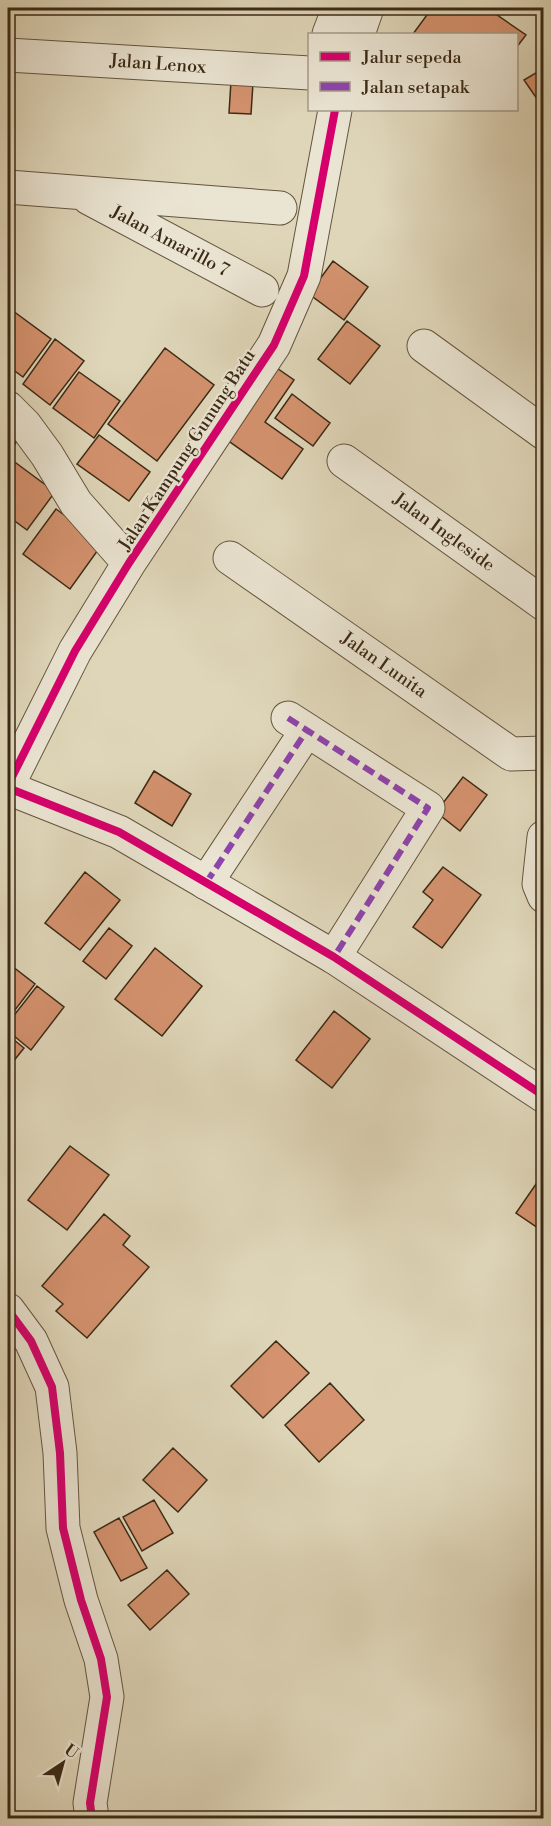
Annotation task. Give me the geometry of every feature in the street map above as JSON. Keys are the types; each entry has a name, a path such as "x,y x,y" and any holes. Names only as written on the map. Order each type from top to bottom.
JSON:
{"street":[{"path":"329,33 339,8"},
{"path":"358,33 367,8"},
{"name":"Jalan Lenox","path":"8,54 308,73"},
{"name":"Jalan Kampung Gunung Batu","path":"8,787 75,651 129,563 274,345 304,276 335,111"},
{"name":"Jalan Amarillo 7","path":"8,187 280,208"},
{"name":"Jalan Amarillo 7","path":"77,192 262,291"},
{"path":"424,346 543,433"},
{"path":"8,408 36,440 76,503 129,563"},
{"name":"Jalan Ingleside","path":"344,461 543,604"},
{"name":"Jalan Lunita","path":"230,558 511,754 543,753"},
{"path":"206,883 297,724 429,808 334,957"},
{"path":"8,787 119,832 334,957 543,1096"},
{"path":"543,837 539,884 543,896"},
{"path":"8,1311 31,1341 52,1387 60,1453 63,1528 81,1600 101,1659 107,1697 90,1803 92,1818"}],"building":[{"path":"432,8 487,8 526,35 518,45 518,33 414,33"},
{"path":"544,68 544,109 524,80"},
{"path":"231,81 253,83 251,114 229,113"},
{"path":"333,261 368,287 344,320 309,294"},
{"path":"9,308 51,339 23,377 8,366"},
{"path":"347,321 380,346 350,384 318,359"},
{"path":"55,339 84,361 50,405 23,384"},
{"path":"165,348 214,385 157,461 108,424"},
{"path":"274,366 294,380 265,422 303,449 282,479 223,437"},
{"path":"79,372 120,401 94,438 53,408"},
{"path":"292,394 330,423 313,446 275,418"},
{"path":"8,419 24,431 8,454"},
{"path":"99,435 150,472 129,501 77,464"},
{"path":"12,460 55,492 27,530 8,516 8,466"},
{"path":"56,509 103,543 70,589 23,554"},
{"path":"154,771 191,794 172,826 135,803"},
{"path":"463,777 487,795 460,831 436,812"},
{"path":"443,867 481,895 442,948 413,927 433,900 423,892"},
{"path":"85,872 120,900 80,950 45,923"},
{"path":"109,928 132,946 106,979 83,961"},
{"path":"155,948 202,986 162,1036 115,999"},
{"path":"8,963 35,984 8,1019"},
{"path":"37,986 64,1007 31,1050 8,1031 8,1023"},
{"path":"334,1011 370,1039 332,1088 296,1060"},
{"path":"8,1035 24,1048 8,1068"},
{"path":"70,1146 109,1175 67,1230 28,1200"},
{"path":"544,1175 544,1232 516,1213"},
{"path":"104,1214 130,1236 123,1245 149,1267 87,1338 56,1311 63,1304 42,1286"},
{"path":"276,1341 309,1373 263,1418 231,1386"},
{"path":"330,1383 364,1420 319,1462 285,1425"},
{"path":"173,1448 207,1480 178,1512 143,1480"},
{"path":"154,1500 173,1533 142,1551 123,1517"},
{"path":"119,1518 147,1568 121,1581 94,1532"},
{"path":"167,1570 189,1594 150,1630 128,1605"}],"marked path":[{"path":"288,718 428,808 334,957"},
{"path":"206,883 307,730"}],"cycle path":[{"path":"8,785 75,651 129,563 274,345 304,276 335,111"},
{"path":"8,788 119,832 334,957 544,1096"},
{"path":"8,1310 31,1341 52,1387 60,1453 63,1528 81,1600 101,1659 107,1697 90,1803 92,1818"}]}
